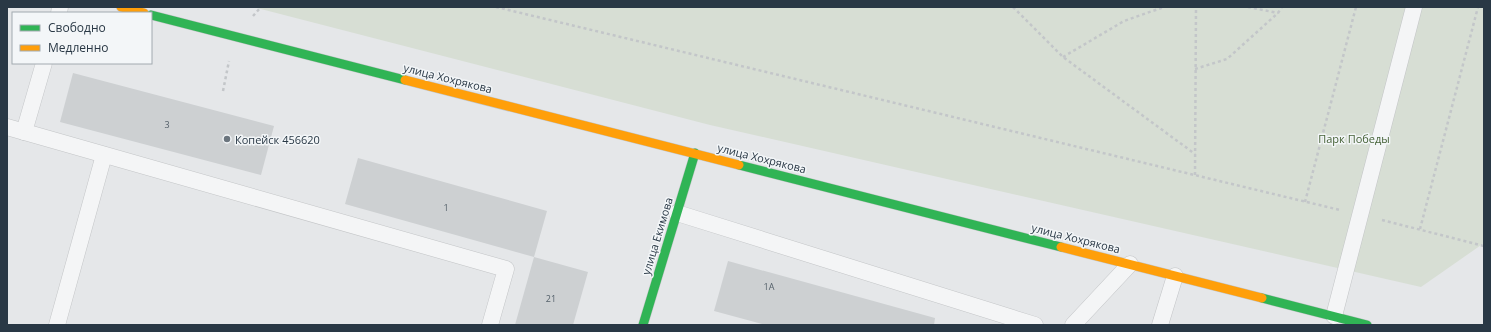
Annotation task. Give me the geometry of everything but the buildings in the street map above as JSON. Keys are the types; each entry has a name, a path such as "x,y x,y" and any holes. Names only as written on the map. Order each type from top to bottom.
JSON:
{"street":[{"path":"121,7 140,12"},
{"name":"улица Хохрякова","path":"152,15 1367,325"},
{"name":"улица Екимова","path":"643,325 695,153"}],"lane":[{"path":"1334,316 1414,7"},
{"path":"24,132 44,64"},
{"path":"7,127 506,269 490,325"},
{"path":"57,325 104,155"},
{"path":"677,213 1034,325"},
{"path":"1073,325 1130,264"},
{"path":"1160,325 1175,276"}],"path":[{"path":"496,7 1344,211"},
{"path":"1013,7 1063,57 1195,154"},
{"path":"1063,57 1124,21 1164,7"},
{"path":"1195,175 1196,7"},
{"path":"1248,7 1278,13"},
{"path":"1195,69 1227,59 1278,13 1282,7"},
{"path":"1306,202 1356,7"},
{"path":"1420,229 1478,7"},
{"path":"1374,218 1484,246"}],"green space":[{"name":"Парк Победы","path":"253,7 1484,7 1484,243 1421,287 710,125"}],"traffic: fast":[{"path":"152,15 405,80"},
{"path":"643,325 695,153"},
{"path":"739,165 1061,247"},
{"path":"1262,298 1367,325"}],"traffic: slow":[{"path":"121,7 140,12"},
{"path":"405,80 739,165"},
{"path":"1061,247 1262,298"}],"place":[{"name":"Копейск 456620","path":"227,139"}]}
